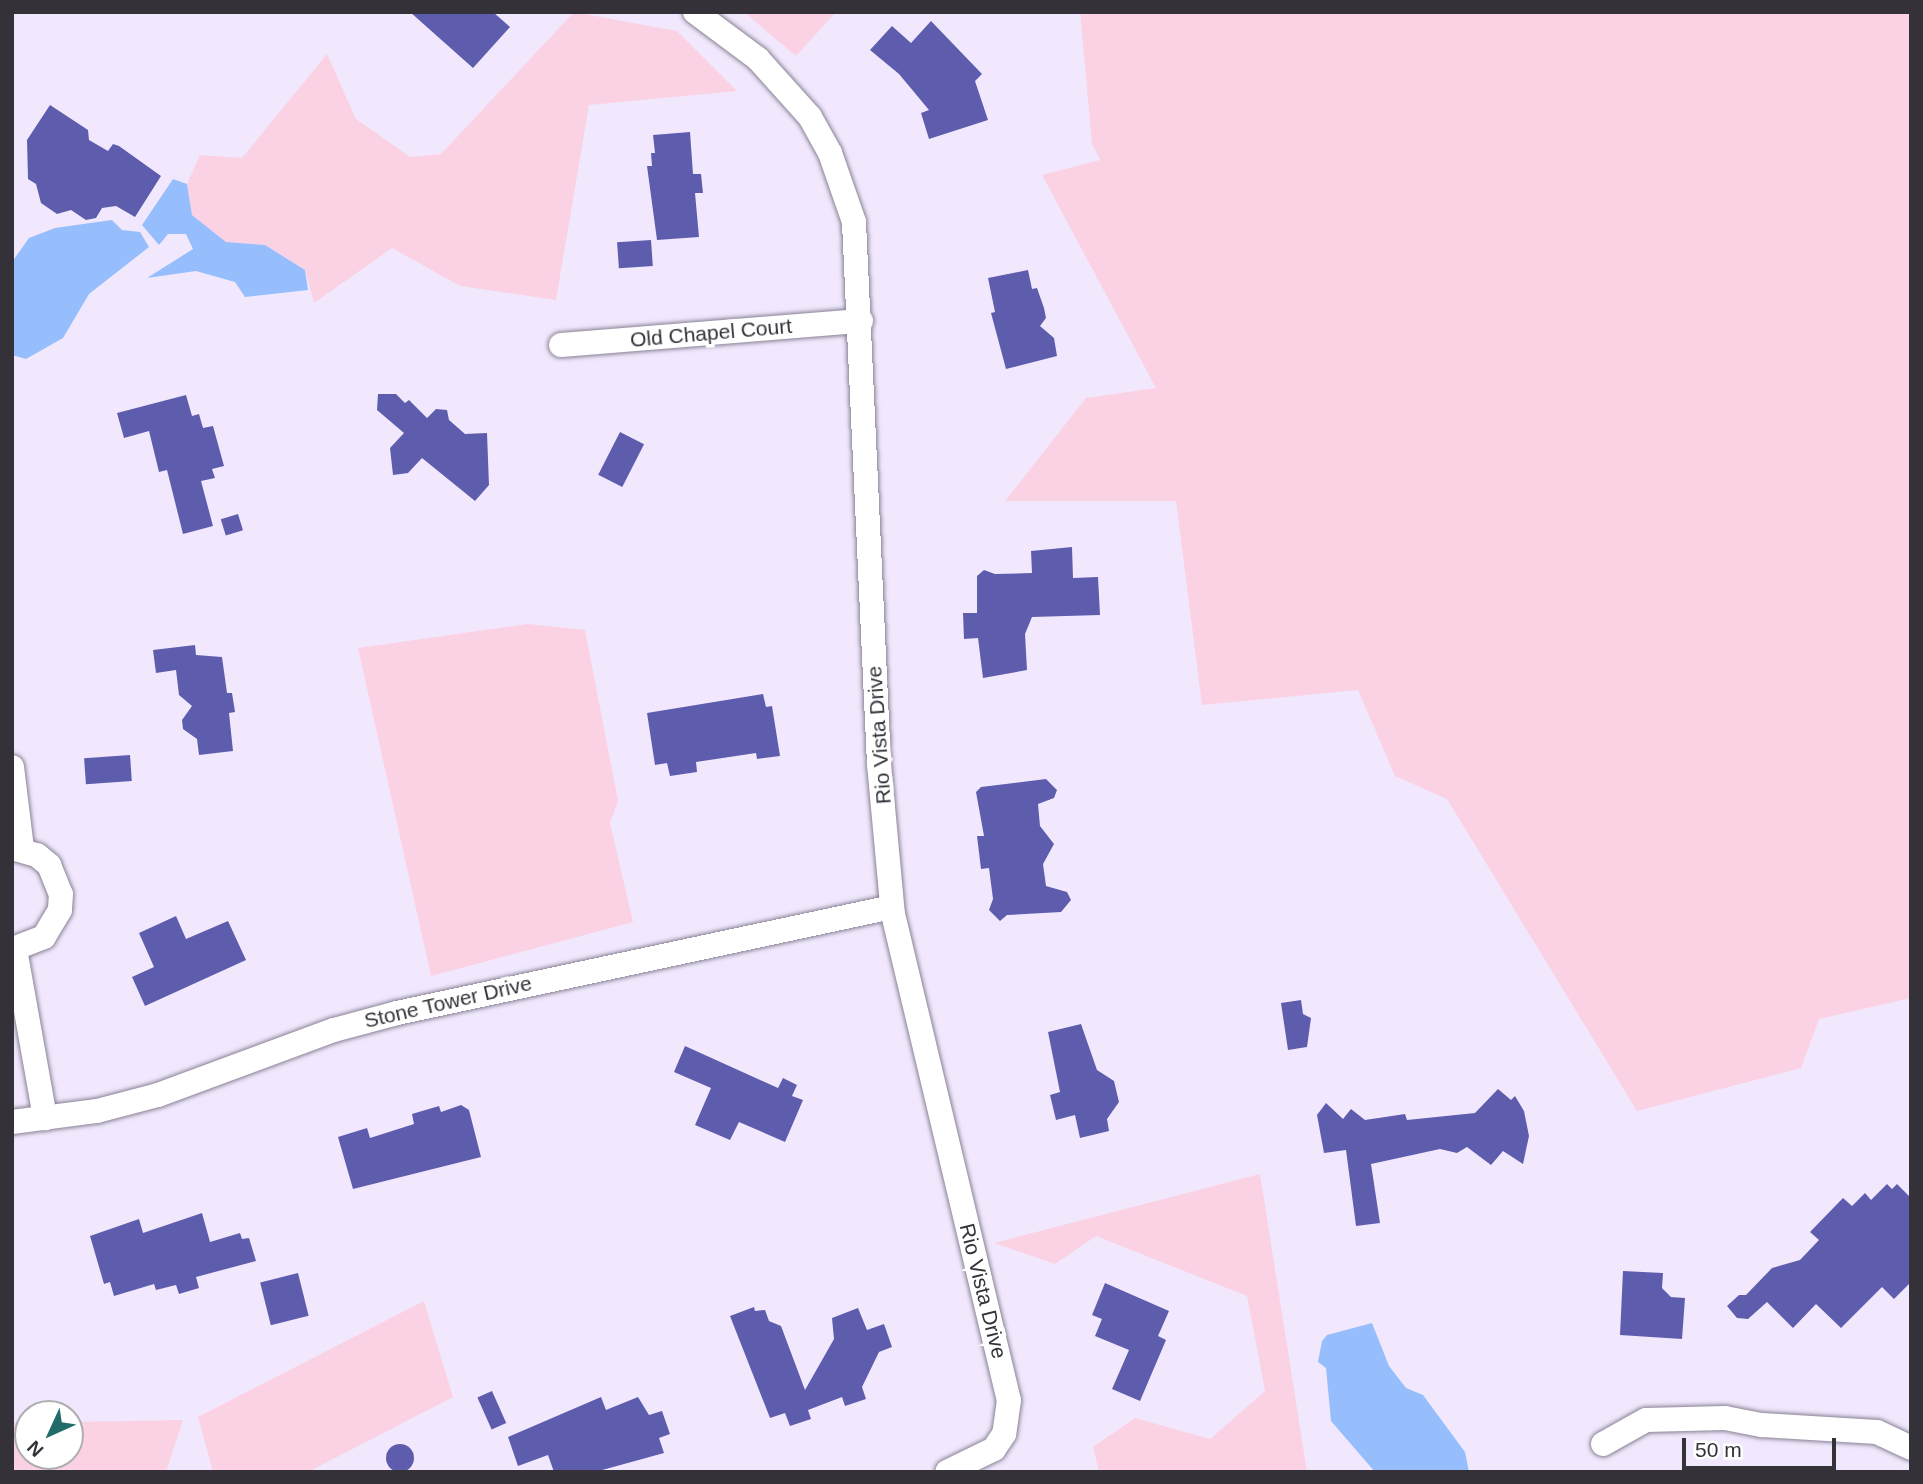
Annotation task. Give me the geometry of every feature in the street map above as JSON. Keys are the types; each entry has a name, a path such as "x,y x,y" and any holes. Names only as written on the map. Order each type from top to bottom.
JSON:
{"street":[{"name":"Rio Vista Drive","path":"695,12 758,59 784,85 830,153 854,222 861,321 871,612 892,907 1009,1400 1007,1426 994,1449 947,1472"},
{"name":"Old Chapel Court","path":"561,345 861,321"},
{"path":"12,767 17,848 37,855 57,878 60,910 44,937 14,949 45,1118"},
{"name":"Stone Tower Drive","path":"12,1122 97,1111 158,1095 334,1030 397,1013 892,907"},
{"path":"1602,1444 1646,1420 1725,1418 1762,1425 1801,1424 1877,1432 1911,1448"}],"shaded area":[{"path":"574,12 677,31 737,91 589,105 556,300 460,286 392,248 314,303 305,270 265,245 226,242 192,215 187,184 200,155 242,158 327,54 356,119 410,157 441,154"},
{"path":"744,12 836,12 796,56"},
{"path":"1080,12 1911,12 1911,998 1819,1019 1801,1068 1637,1111 1447,799 1395,776 1358,690 1202,705 1176,501 1005,501 1086,398 1156,388 1042,175 1100,160 1092,143"},
{"path":"528,624 585,630 618,801 610,823 633,922 431,976 358,648"},
{"path":"1260,1174 1307,1472 1099,1472 1093,1447 1135,1418 1210,1439 1265,1391 1247,1296 1096,1236 1055,1264 994,1243"},
{"path":"424,1301 453,1397 308,1472 213,1472 198,1417"},
{"path":"183,1420 166,1472 12,1472 12,1423 14,1470 84,1470 84,1422"}],"water":[{"path":"173,179 187,184 192,215 226,242 265,245 305,270 308,290 245,297 235,282 196,271 147,278 193,249 186,234 168,234 159,245 142,225"},
{"path":"112,220 122,230 140,232 149,247 89,294 63,338 26,359 12,355 12,262 29,238 55,228"},
{"path":"1372,1323 1389,1366 1406,1388 1423,1395 1465,1452 1469,1472 1375,1472 1331,1421 1326,1368 1318,1362 1322,1341 1327,1335"}],"building":[{"path":"410,12 493,12 510,27 473,68"},
{"path":"931,21 982,74 975,81 988,120 929,139 921,113 929,110 899,74 870,50 892,26 911,43"},
{"path":"50,105 88,130 89,140 108,151 113,144 119,146 161,176 135,217 116,206 102,208 96,218 86,220 71,210 57,214 41,203 36,184 28,179 27,140"},
{"path":"690,132 693,174 701,174 703,193 695,193 699,237 657,240 647,166 652,166 651,153 655,153 653,135"},
{"path":"651,240 653,266 619,268 617,242"},
{"path":"1028,270 1032,289 1037,288 1044,308 1046,318 1040,326 1054,338 1057,356 1006,369 991,313 995,312 988,278"},
{"path":"378,394 396,394 405,403 409,400 427,418 436,409 447,410 449,420 465,434 487,433 489,485 475,501 422,458 408,473 393,475 390,448 404,433 377,410"},
{"path":"186,395 192,416 199,414 203,428 213,426 224,466 212,469 215,478 201,481 213,526 183,534 167,470 159,472 149,431 124,438 117,413"},
{"path":"620,432 644,444 622,487 598,475"},
{"path":"238,514 243,530 226,536 221,519"},
{"path":"1072,547 1073,578 1098,577 1100,615 1032,617 1025,634 1027,670 983,678 978,638 964,639 963,613 977,613 977,576 984,570 995,574 1032,573 1031,551"},
{"path":"195,645 196,655 222,657 227,693 232,693 235,712 229,713 233,751 199,755 197,739 183,729 182,720 192,706 179,695 176,670 156,673 153,650"},
{"path":"763,694 766,707 772,706 780,756 757,759 756,753 696,762 697,772 670,776 667,763 655,765 647,713"},
{"path":"130,755 132,781 86,784 84,758"},
{"path":"1046,779 1057,790 1054,798 1038,804 1040,826 1054,844 1043,864 1046,886 1067,892 1071,900 1061,912 1007,915 1000,921 989,910 993,899 989,868 981,869 977,836 984,836 976,792 981,787"},
{"path":"176,916 186,939 228,921 246,960 145,1006 132,977 154,967 139,933"},
{"path":"1301,1000 1303,1014 1311,1018 1307,1047 1288,1050 1281,1003"},
{"path":"1081,1024 1097,1070 1114,1081 1119,1102 1107,1119 1109,1131 1080,1138 1075,1115 1056,1120 1050,1095 1060,1092 1048,1032"},
{"path":"685,1046 778,1088 783,1078 797,1085 792,1096 803,1100 785,1142 739,1122 730,1140 695,1125 711,1088 674,1072"},
{"path":"1498,1089 1511,1100 1515,1096 1524,1111 1529,1136 1523,1164 1503,1151 1491,1165 1467,1147 1457,1153 1440,1149 1371,1164 1380,1223 1356,1226 1346,1150 1324,1153 1317,1115 1326,1103 1343,1119 1351,1109 1365,1120 1405,1114 1407,1120 1475,1113"},
{"path":"461,1105 469,1110 481,1157 353,1189 338,1137 367,1128 370,1138 414,1124 412,1114 439,1106 441,1112"},
{"path":"1887,1184 1892,1189 1897,1184 1911,1198 1911,1282 1894,1299 1882,1287 1841,1328 1816,1304 1793,1328 1767,1302 1748,1319 1737,1318 1727,1306 1739,1295 1746,1295 1772,1268 1800,1260 1819,1240 1810,1232 1843,1198 1852,1206 1865,1193 1871,1200"},
{"path":"202,1213 210,1242 240,1233 242,1239 249,1238 256,1261 196,1277 199,1288 179,1294 176,1285 156,1290 154,1284 114,1296 110,1282 104,1284 90,1236 139,1219 143,1233"},
{"path":"1623,1271 1663,1273 1662,1288 1671,1297 1685,1298 1682,1339 1620,1335"},
{"path":"298,1273 309,1316 271,1325 260,1282"},
{"path":"1105,1283 1169,1311 1158,1336 1166,1340 1140,1401 1112,1389 1129,1350 1095,1336 1102,1319 1092,1315"},
{"path":"754,1307 755,1311 765,1310 769,1321 781,1326 805,1390 834,1339 832,1318 858,1308 867,1330 884,1324 892,1347 879,1352 862,1387 866,1399 845,1406 842,1397 808,1410 811,1419 790,1426 785,1413 770,1418 730,1316"},
{"path":"492,1391 506,1423 492,1429 477,1398"},
{"path":"601,1397 606,1410 638,1397 649,1415 662,1411 670,1434 659,1438 664,1453 595,1472 554,1472 548,1455 518,1466 508,1437"},
{"path":"400,1444 410,1448 414,1458 410,1468 400,1472 390,1468 386,1458 390,1448"}]}
